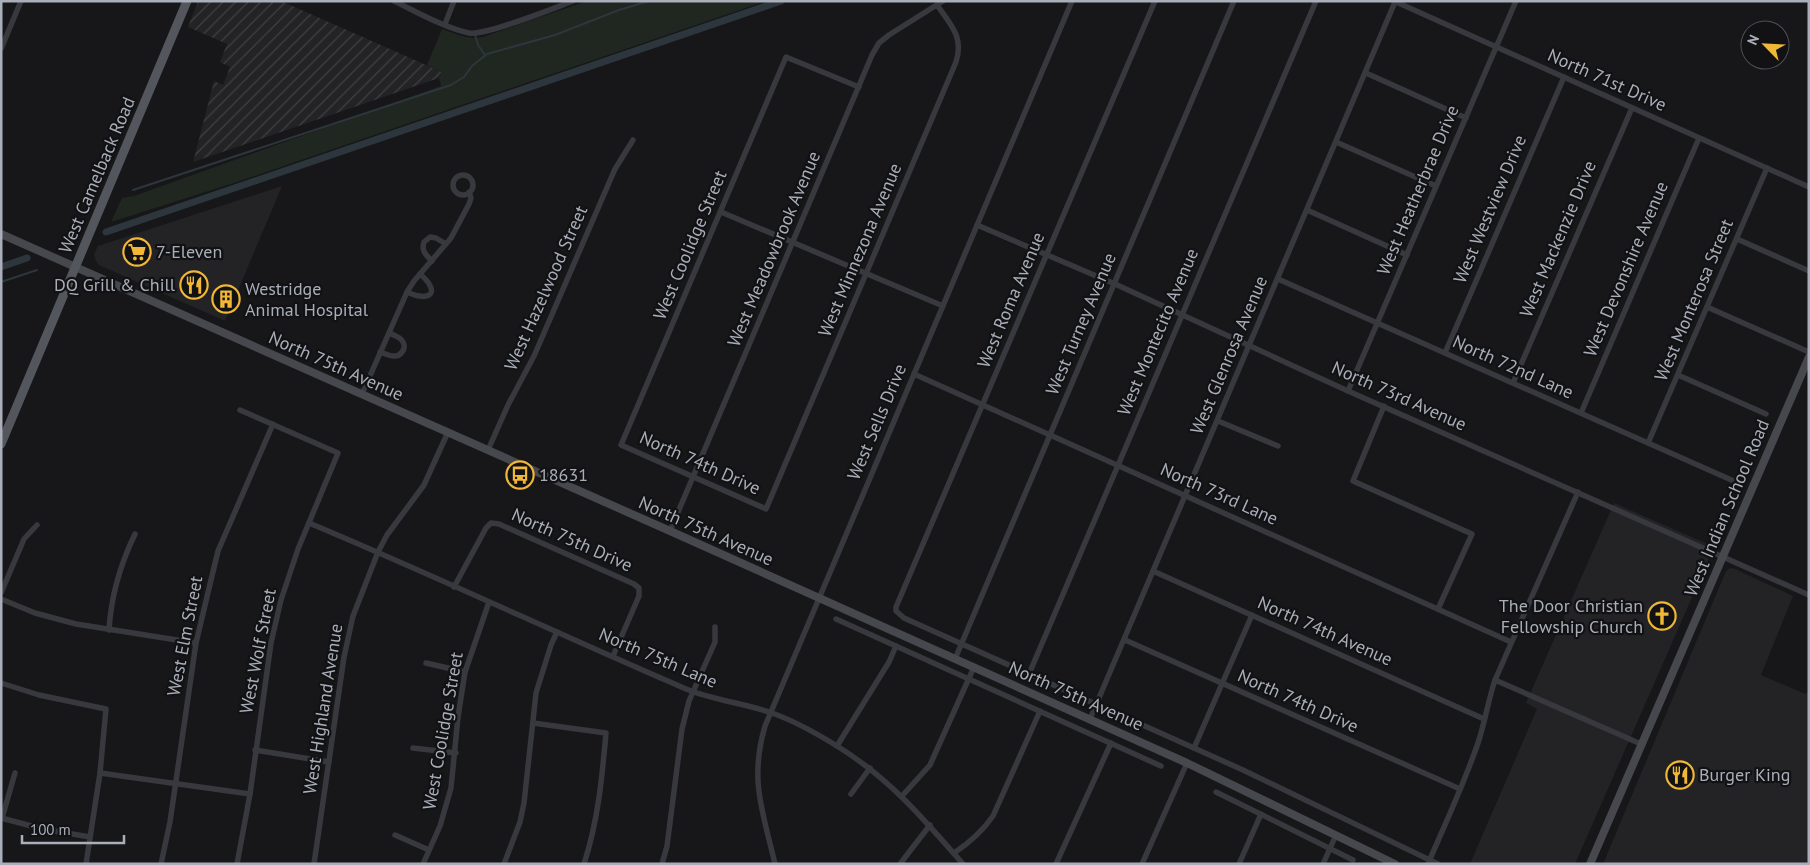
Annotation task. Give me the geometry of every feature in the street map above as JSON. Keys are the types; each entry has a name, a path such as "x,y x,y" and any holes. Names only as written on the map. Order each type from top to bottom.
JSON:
{"main road":[{"name":"West Camelback Road","path":"1,444 187,1"},
{"name":"North 75th Avenue","path":"1,234 1090,719 1187,763 1394,864"},
{"name":"West Indian School Road","path":"1590,864 1809,357"}],"street":[{"path":"1,49 21,1"},
{"path":"394,1 445,24 475,33 574,1"},
{"path":"445,24 454,1"},
{"path":"552,1 554,8"},
{"name":"West Meadowbrook Avenue","path":"670,531 879,43 943,1"},
{"name":"West Sells Drive","path":"775,864 761,812 757,761 761,739 770,712 1072,1"},
{"name":"West Roma Avenue","path":"896,611 896,607 1154,1"},
{"name":"West Turney Avenue","path":"955,659 1234,1"},
{"name":"West Montecito Avenue","path":"1029,674 1316,1"},
{"name":"West Heatherbrae Drive","path":"1348,391 1516,1"},
{"name":"North 71st Drive","path":"1394,2 1809,187"},
{"name":"West Glenrosa Avenue","path":"1090,719 1366,73 1394,2"},
{"name":"West Minnezona Avenue","path":"766,509 959,54 959,42 955,31 936,5"},
{"name":"West Coolidge Street","path":"621,445 786,57 859,87"},
{"path":"1366,73 1466,118"},
{"name":"West Westview Drive","path":"1444,352 1564,77"},
{"name":"West Mackenzie Drive","path":"1513,383 1632,108"},
{"name":"West Devonshire Avenue","path":"1581,413 1699,138"},
{"name":"West Hazelwood Street","path":"488,450 508,405 534,356 615,169 633,140"},
{"path":"1336,142 1436,186"},
{"name":"West Monterosa Street","path":"1648,443 1767,168"},
{"path":"362,394 407,292 446,244 458,226 471,198 469,192"},
{"path":"1307,210 1407,255"},
{"path":"721,212 943,306"},
{"name":"North 73rd Avenue","path":"977,225 1115,284 1348,391 1809,595"},
{"path":"432,261 426,255 422,246 424,242 430,237 446,244"},
{"path":"1737,239 1809,271"},
{"path":"407,292 421,298 430,294 432,290 430,284 420,274"},
{"name":"North 72nd Lane","path":"1278,279 1736,482"},
{"path":"1707,307 1809,352"},
{"path":"380,352 398,356 403,349 403,341 389,333"},
{"name":"North 73rd Lane","path":"914,374 1511,642"},
{"path":"1678,374 1766,414"},
{"path":"1384,406 1353,481 1472,534 1438,609"},
{"path":"240,410 272,424"},
{"path":"1218,421 1278,446"},
{"name":"West Wolf Street","path":"237,864 250,794 271,643 281,600 309,523 338,453 272,424"},
{"name":"West Elm Street","path":"162,864 176,785 196,643 218,551 272,424"},
{"name":"West Highland Avenue","path":"314,864 342,666 354,616 378,552 387,536 424,485 448,432"},
{"name":"North 74th Drive","path":"621,445 766,509"},
{"path":"1429,862 1479,740 1488,698 1495,680 1578,492"},
{"name":"North 75th Lane","path":"309,523 693,692 770,712 801,726 838,746 870,768 902,796 963,864"},
{"name":"North 75th Drive","path":"454,587 486,528 492,523 499,524 634,584 639,588 640,596 612,656"},
{"path":"1,593 24,539 37,525"},
{"path":"108,630 116,580 135,534"},
{"name":"North 74th Avenue","path":"1153,571 1484,719"},
{"path":"1,599 35,613 76,624 196,643"},
{"name":"West Coolidge Street","path":"423,864 440,826 452,788 458,717 465,672 489,602"},
{"name":"North 75th Avenue","path":"896,611 904,618 1194,748 1283,789 1429,862 1438,864"},
{"path":"1194,748 1252,615"},
{"name":"North 75th Avenue","path":"836,619 1160,766"},
{"path":"662,864 667,846 682,729 693,692 715,642 715,627"},
{"path":"504,864 520,822 534,723 536,693 557,632"},
{"name":"North 74th Drive","path":"1124,640 1460,789"},
{"path":"838,746 889,662 896,646"},
{"path":"426,663 465,672"},
{"path":"902,796 924,774 930,765 974,667"},
{"path":"1495,680 1641,744"},
{"path":"1,683 39,695 106,709 100,773 86,864"},
{"path":"954,853 970,842 985,827 992,816 1040,711"},
{"path":"534,723 606,734 598,809 591,843 584,864"},
{"path":"1056,864 1111,743"},
{"path":"413,748 456,753"},
{"path":"256,750 329,762"},
{"path":"1142,864 1187,763"},
{"path":"850,794 870,768"},
{"path":"15,773 1,818 43,829 90,837"},
{"path":"100,773 250,794"},
{"path":"1216,792 1353,860"},
{"path":"1239,864 1262,814"},
{"path":"900,864 930,825"},
{"path":"395,835 429,850"},
{"path":"1324,864 1336,835"}],"shaded area":[{"path":"198,1 281,1 442,72 439,78 193,162 214,81 223,85 230,67 220,62 227,44 188,27"},
{"path":"587,1 766,1 237,182 111,222 122,198 134,196 441,86 439,78 442,72 427,65 442,29 457,35 478,38"},
{"path":"282,186 225,321 99,265 96,261 94,254 98,246"},
{"path":"1614,503 1712,546 1707,563 1575,864 1470,864 1537,709 1526,703"},
{"path":"1730,568 1793,596 1761,675 1805,694 1809,691 1809,864 1603,864 1726,571"}],"waterway":[{"path":"133,190 451,85 464,77 472,66 487,54 555,35 619,10 649,1"},
{"path":"106,232 781,1"},
{"path":"475,35 478,45 485,55"},
{"path":"1,267 27,258"},
{"path":"1,282 37,270"}],"place":[{"name":"7-Eleven","path":"137,252"},
{"name":"DQ Grill & Chill","path":"194,285"},
{"name":"Westridge Animal Hospital","path":"226,299"},
{"name":"18631","path":"520,475"},
{"name":"The Door Christian Fellowship Church","path":"1662,616"},
{"name":"Burger King","path":"1680,775"}]}
